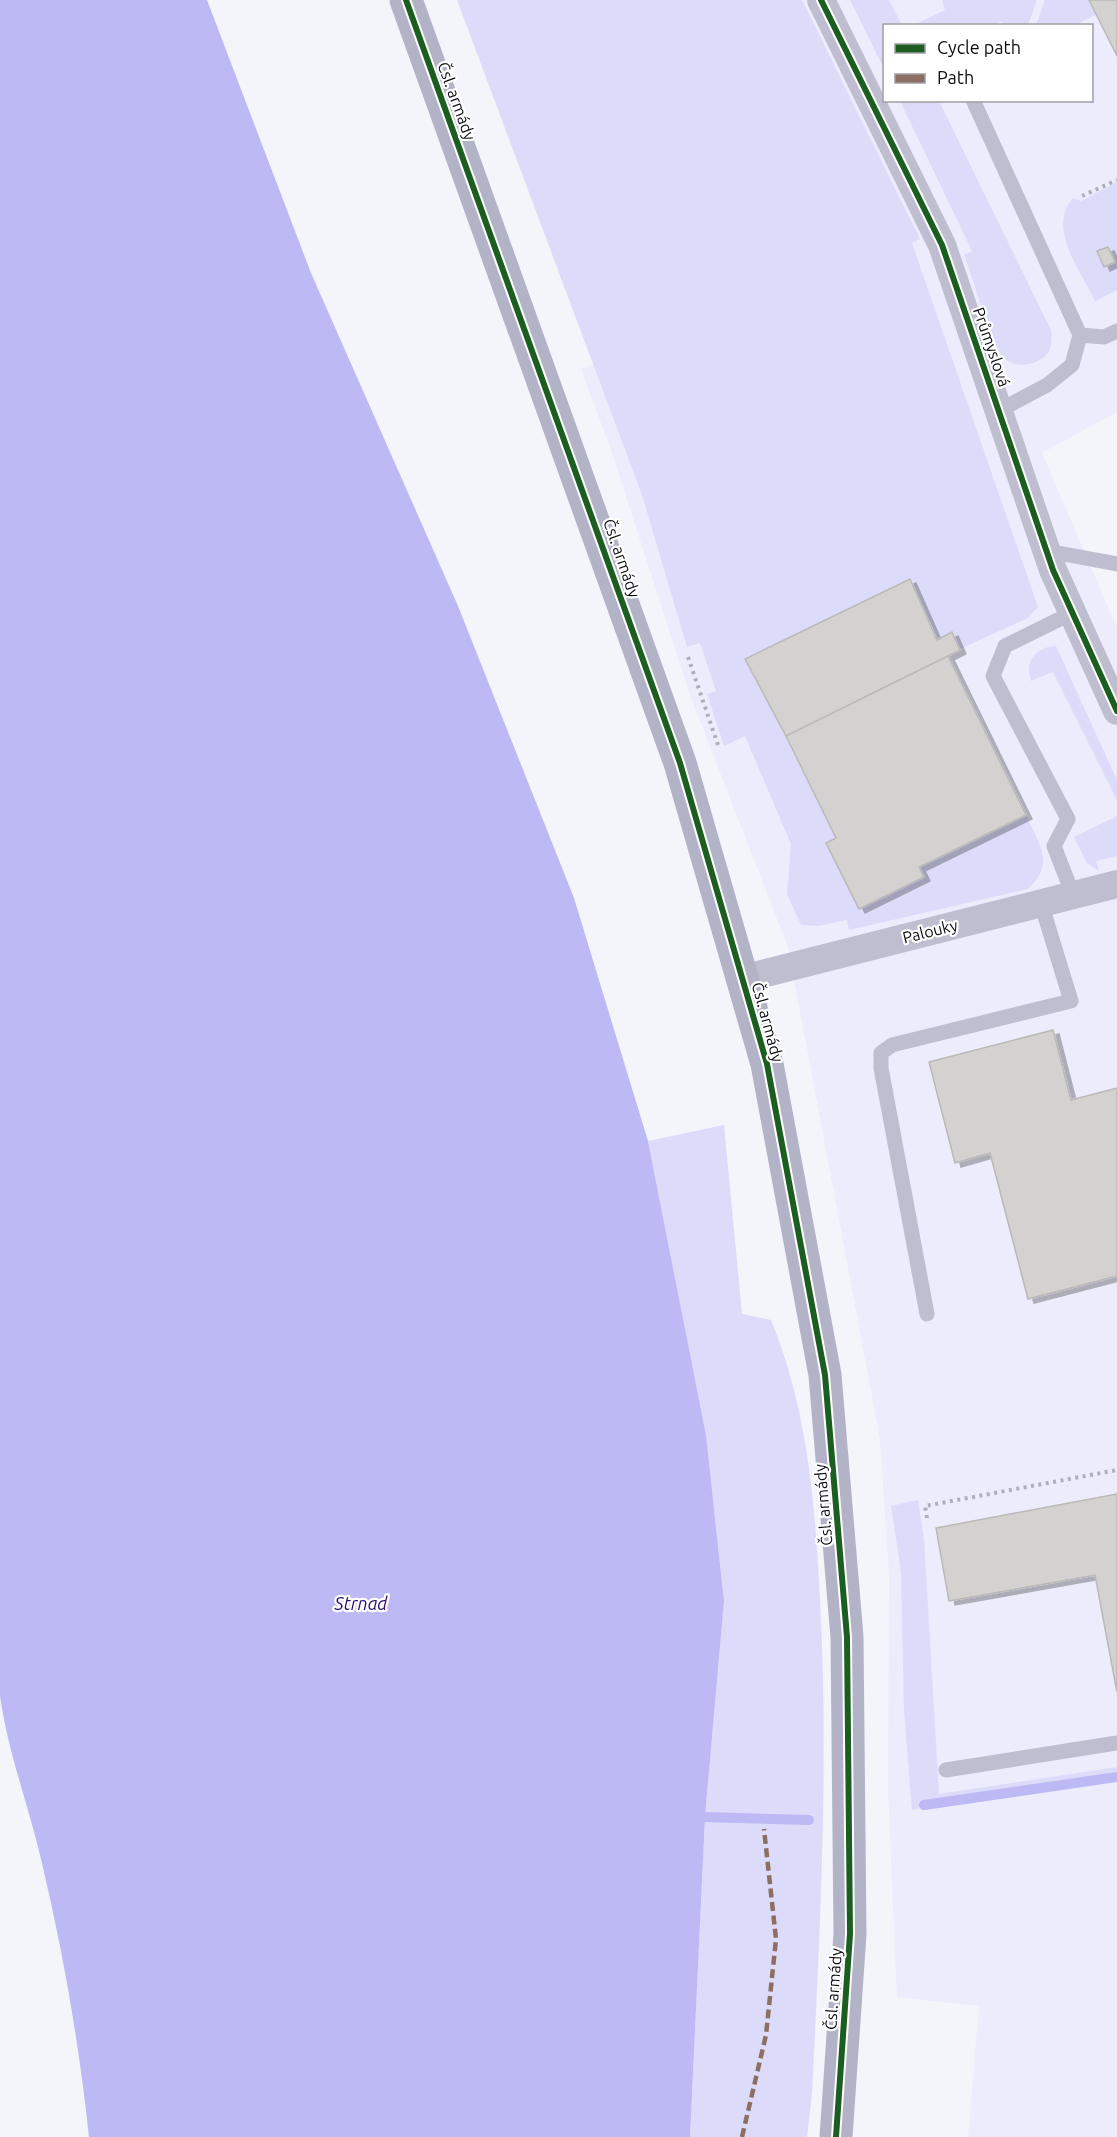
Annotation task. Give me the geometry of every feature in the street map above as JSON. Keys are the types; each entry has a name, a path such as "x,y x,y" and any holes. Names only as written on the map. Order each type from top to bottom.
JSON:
{"main road":[{"name":"Čsl. armády","path":"406,0 680,763 767,1064 825,1375 847,1637 850,1934 836,2137"}],"street":[{"name":"Průmyslová","path":"821,0 942,245 1053,570 1117,711"},
{"name":"Palouky","path":"742,979 1117,884"}],"lane":[{"path":"974,102 1080,335 1072,365 1047,385 1000,410"},
{"path":"1080,335 1104,337 1117,331"},
{"path":"1047,551 1117,564"},
{"path":"1073,895 1054,846 1068,819 993,676 1005,646 1074,612"},
{"path":"927,1314 881,1068 881,1053 892,1045 1071,1001 1041,903"},
{"path":"946,1770 1117,1743"}],"path":[{"path":"1082,196 1117,180"},
{"path":"688,657 718,745"},
{"path":"927,1518 925,1506 1117,1470"}],"shaded area":[{"path":"457,0 802,0 920,239 912,243 1038,607 1028,618 960,649 952,633 938,639 910,579 747,658 836,838 826,843 859,909 923,877 919,867 1026,815 1040,845 1043,862 1036,880 1028,889 849,930 847,920 818,926 801,925 787,894 791,844 745,736 724,746 707,694 716,691 700,643 687,647 642,495"},
{"path":"802,0 1117,0 1117,412 1042,453 1117,628 1117,2137 968,2137 979,2006 897,1997 888,1790 889,1574 880,1439 788,947 690,695 611,450 581,369 919,239"},
{"path":"850,0 889,0 901,24 883,24 883,67"},
{"path":"942,0 1037,0 1028,24 1004,24 1002,21 995,24 916,24 945,10"},
{"path":"1045,0 1089,0 1096,15 1077,24 1036,24"},
{"path":"900,102 939,102 1051,330 1049,350 1037,362 1015,364 1002,356 987,323 964,255 972,251"},
{"path":"1117,182 1117,290 1095,301 1069,249 1064,236 1063,223 1066,210 1073,198 1081,201"},
{"path":"1056,646 1117,780 1117,800 1053,672 1031,681 1029,668 1033,657 1043,649"},
{"path":"1117,816 1117,856 1096,861 1099,871 1087,863 1074,837"},
{"path":"724,1125 742,1314 771,1320 784,1354 794,1388 808,1458 815,1528 823,1662 824,1786 812,2094 807,2137 690,2137 705,1817 724,1601 706,1435 648,1141"},
{"path":"918,1500 924,1539 939,1794 1117,1767 1117,1775 912,1810 904,1711 901,1572 891,1506"}],"water":[{"name":"Strnad","path":"0,0 207,0 311,273 458,606 574,898 648,1141 706,1435 724,1601 705,1817 690,2137 89,2137 70,1997 49,1894 8,1737 0,1696"}],"building":[{"path":"1089,0 1117,0 1117,56"},
{"path":"1108,247 1115,262 1104,267 1097,251"},
{"path":"910,579 937,640 952,632 960,650 786,736 745,659"},
{"path":"948,656 1026,815 919,867 924,877 859,909 826,843 836,838 786,736"},
{"path":"1053,1030 1071,1100 1117,1088 1117,1276 1028,1299 990,1153 955,1163 929,1062"},
{"path":"1117,1494 1117,1692 1095,1575 949,1601 936,1528"}],"waterway":[{"path":"924,1805 1117,1777"},
{"path":"705,1817 809,1820"}],"marked path":[{"path":"742,2137 766,2035 776,1939 764,1829"}],"cycle path":[{"path":"406,0 680,763 767,1064 825,1375 847,1637 850,1934 836,2137"},
{"path":"821,0 942,245 1053,570 1117,711"}]}
